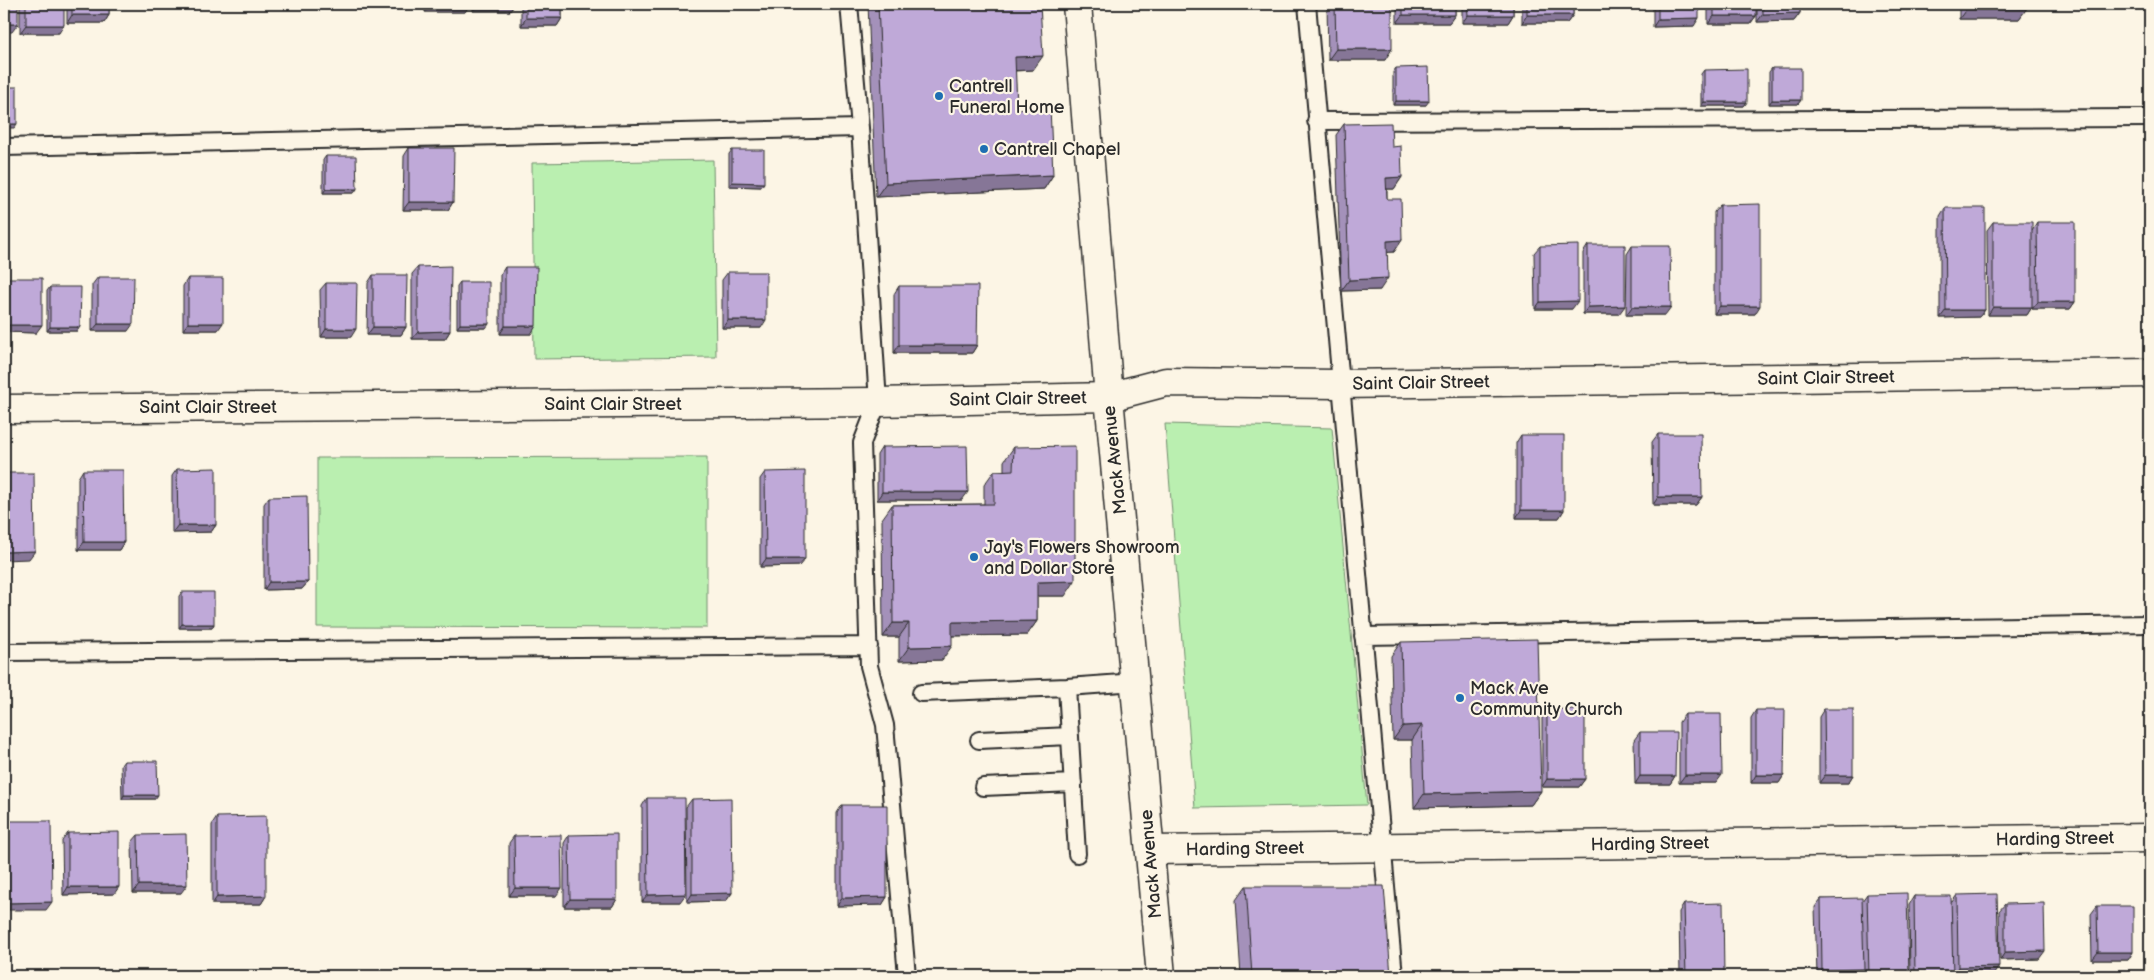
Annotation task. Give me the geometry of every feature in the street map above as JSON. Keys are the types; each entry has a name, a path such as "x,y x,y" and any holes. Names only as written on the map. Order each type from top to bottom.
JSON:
{"street":[{"name":"Mack Avenue","path":"1077,4 1109,397 1161,976"},
{"name":"Saint Clair Street","path":"4,408 878,402 1109,397 1166,382 1339,384 2150,373"},
{"name":"Harding Street","path":"1150,850 2150,838"}],"lane":[{"path":"849,4 860,128 878,402 862,443 869,666 885,725 907,976"},
{"path":"1307,4 1339,384 1384,847 1394,976"},
{"path":"1316,121 2150,118"},
{"path":"4,147 860,128"},
{"path":"1363,636 2150,624"},
{"path":"4,652 869,646"},
{"path":"921,693 1136,682"},
{"path":"1067,687 1077,854"},
{"path":"980,740 1070,736"},
{"path":"983,787 1073,783"}],"green space":[{"path":"713,160 716,357 534,359 532,163"},
{"path":"1165,424 1332,428 1367,805 1195,808"},
{"path":"707,457 707,628 317,627 317,458"}],"building":[{"path":"4,4 18,4 18,24 4,24"},
{"path":"26,4 64,4 64,25 26,25"},
{"path":"72,4 109,4 109,15 72,15"},
{"path":"526,4 562,4 562,18 526,18"},
{"name":"Cantrell Funeral Home","path":"878,4 1040,4 1043,56 1015,57 1017,109 1050,107 1053,175 886,183"},
{"path":"1335,4 1392,4 1392,49 1336,49"},
{"path":"1403,4 1455,4 1455,15 1403,15"},
{"path":"1467,4 1513,4 1513,15 1468,15"},
{"path":"1527,4 1573,4 1573,15 1527,15"},
{"path":"1658,4 1699,4 1699,18 1658,19"},
{"path":"1714,4 1756,4 1756,16 1714,16"},
{"path":"1763,4 1800,4 1800,13 1763,14"},
{"path":"1967,4 2027,4 2027,8 1967,8"},
{"path":"1428,67 1429,101 1396,101 1396,68"},
{"path":"1772,68 1801,68 1801,100 1772,100"},
{"path":"1747,69 1747,102 1704,102 1704,70"},
{"path":"4,87 17,87 17,124 4,124"},
{"path":"1391,123 1392,147 1401,146 1402,177 1386,178 1387,199 1401,199 1402,240 1387,241 1388,278 1349,280 1344,124"},
{"path":"409,148 454,148 453,202 409,202"},
{"path":"732,150 764,150 764,183 732,182"},
{"path":"326,156 356,156 357,189 326,189"},
{"path":"1760,204 1760,306 1720,306 1720,205"},
{"path":"1945,208 1985,208 1985,310 1946,310"},
{"path":"1993,222 2032,222 2032,307 1993,307"},
{"path":"2037,222 2075,222 2075,302 2038,302"},
{"path":"1578,245 1578,301 1540,302 1540,246"},
{"path":"1588,245 1625,245 1625,306 1588,307"},
{"path":"1632,246 1670,246 1671,307 1632,307"},
{"path":"451,266 450,331 418,332 418,267"},
{"path":"505,267 537,267 536,326 505,326"},
{"path":"728,272 766,272 766,320 728,320"},
{"path":"373,275 407,275 406,327 373,327"},
{"path":"98,277 134,277 133,324 98,324"},
{"path":"7,278 42,278 42,325 7,325"},
{"path":"188,278 223,278 223,323 188,323"},
{"path":"460,282 489,282 489,324 460,324"},
{"path":"326,283 357,283 356,329 326,329"},
{"path":"899,286 978,286 977,345 899,345"},
{"path":"50,287 81,287 80,327 50,327"},
{"path":"1658,434 1701,434 1702,497 1658,497"},
{"path":"1521,435 1564,435 1564,510 1521,510"},
{"path":"967,446 968,492 882,492 882,447"},
{"name":"Jay's Flowers Showroom and Dollar Store","path":"1075,446 1075,581 1037,582 1037,621 952,622 952,646 909,647 909,623 893,623 892,505 994,504 994,471 1013,470 1014,447"},
{"path":"216,468 216,525 178,525 177,469"},
{"path":"83,470 123,470 124,542 84,542"},
{"path":"805,471 805,559 766,559 765,472"},
{"path":"4,473 34,473 35,551 4,552"},
{"path":"307,496 308,582 269,582 269,497"},
{"path":"182,592 214,592 214,624 182,624"},
{"name":"Mack Ave Community Church","path":"1537,639 1541,791 1424,794 1422,725 1403,726 1401,642"},
{"path":"1547,709 1585,709 1585,779 1547,779"},
{"path":"1824,709 1853,709 1853,775 1825,775"},
{"path":"1756,710 1785,710 1784,775 1756,775"},
{"path":"1685,714 1721,714 1722,775 1685,775"},
{"path":"1640,732 1676,732 1675,776 1640,776"},
{"path":"124,761 157,761 158,795 124,795"},
{"path":"647,798 685,798 686,894 648,895"},
{"path":"731,798 732,893 692,894 692,799"},
{"path":"842,805 887,805 887,897 842,898"},
{"path":"266,816 266,896 217,897 217,817"},
{"path":"4,821 51,821 52,902 4,903"},
{"path":"119,832 119,887 68,887 68,833"},
{"path":"186,834 187,885 139,885 138,835"},
{"path":"617,834 617,899 570,899 569,835"},
{"path":"561,835 562,888 515,888 514,836"},
{"path":"1246,886 1384,886 1391,976 1252,976"},
{"path":"1907,893 1909,976 1869,976 1867,894"},
{"path":"1997,894 1999,966 1958,967 1957,895"},
{"path":"1914,896 1951,896 1953,976 1915,976"},
{"path":"1862,898 1864,969 1822,970 1821,899"},
{"path":"1723,903 1724,976 1686,976 1684,904"},
{"path":"2044,903 2045,951 2005,952 2005,904"},
{"path":"2097,906 2133,906 2133,952 2098,952"}],"place":[{"name":"Cantrell Funeral Home","path":"939,96"},
{"name":"Cantrell Chapel","path":"984,149"},
{"name":"Jay's Flowers Showroom and Dollar Store","path":"974,557"},
{"name":"Mack Ave Community Church","path":"1460,698"}]}
